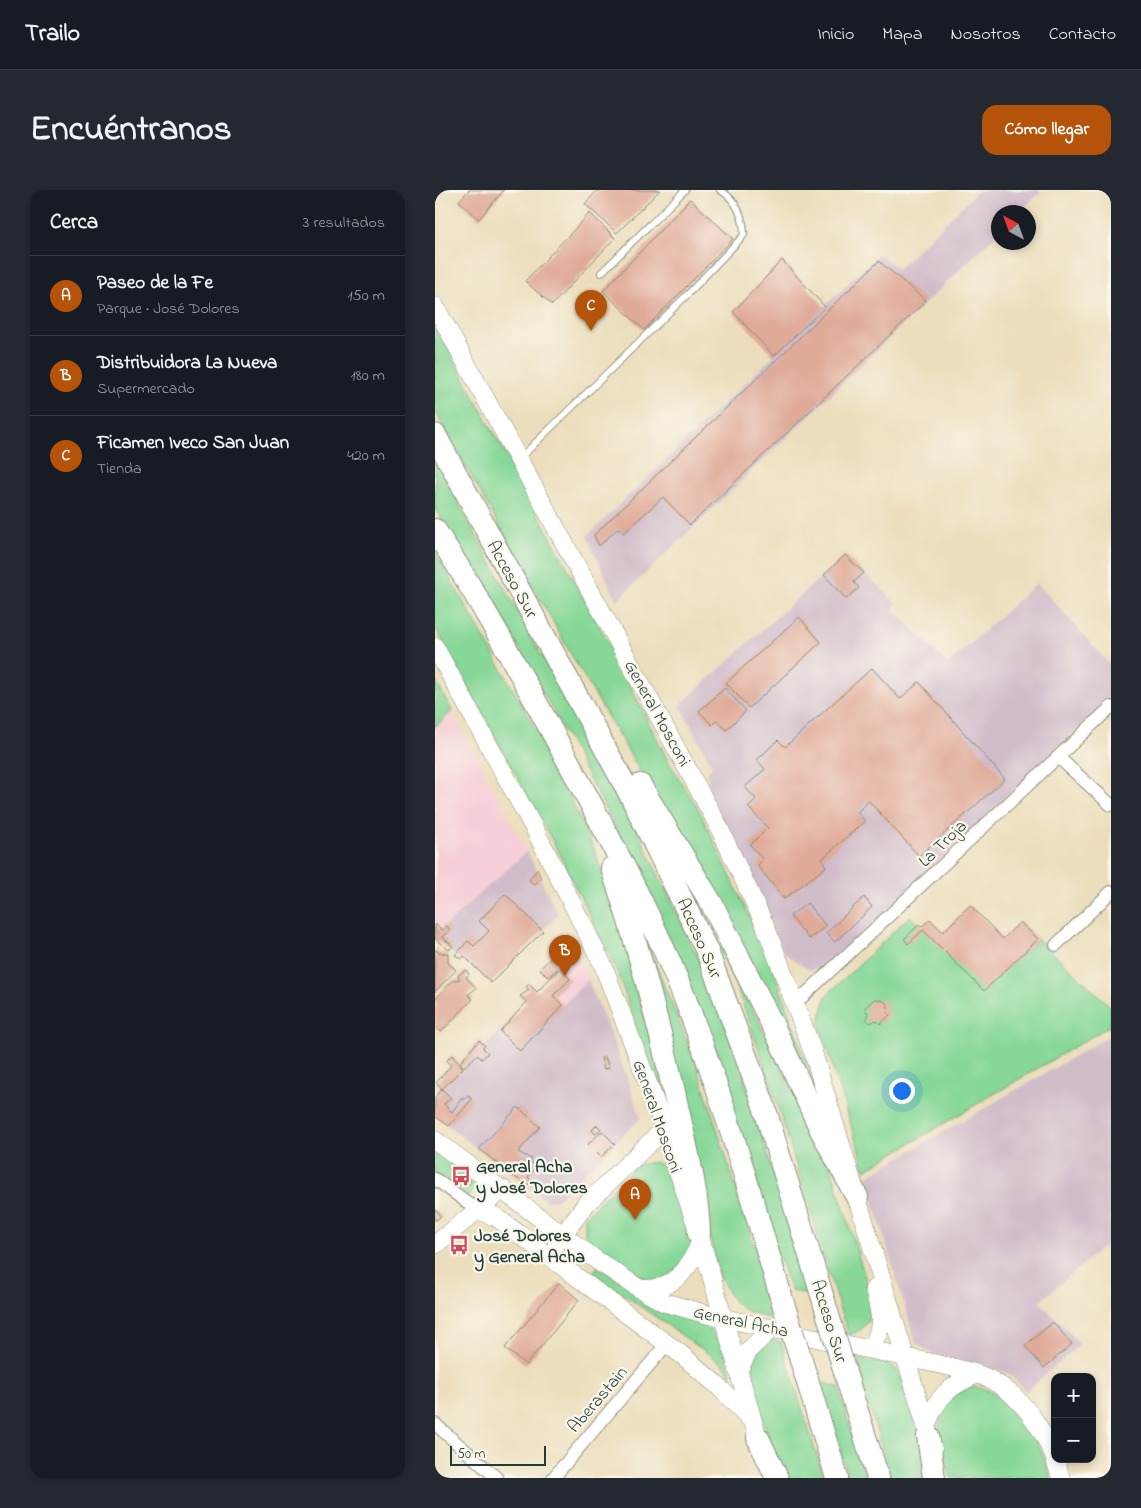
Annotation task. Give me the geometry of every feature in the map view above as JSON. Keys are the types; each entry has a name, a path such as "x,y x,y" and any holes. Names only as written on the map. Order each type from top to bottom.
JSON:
{"highway":[{"name":"Acceso Sur","path":"435,435 657,845 715,969 763,1103 878,1478"},
{"path":"435,530 489,616 582,787 650,919 687,1003 729,1126 837,1478"},
{"path":"559,663 639,782 699,881 738,953 821,1130 857,1197"},
{"path":"582,787 622,897 663,1041 694,1182 700,1237"},
{"path":"755,1429 777,1478"},
{"path":"927,1431 933,1478"}],"street":[{"name":"General Mosconi","path":"435,306 717,822 765,925 796,1004 943,1478"},
{"name":"General Mosconi","path":"435,647 535,830 597,952 635,1046 700,1237 769,1478"},
{"name":"La Troja","path":"796,1004 1111,707"},
{"path":"1058,757 1111,805"},
{"path":"1056,944 1111,892"},
{"path":"548,1255 586,1204 664,1129"},
{"name":"General Mosconi","path":"839,1139 842,1186 876,1296 879,1333"},
{"name":"General Acha","path":"435,1140 563,1235 640,1289 675,1306 722,1318 978,1374 996,1383 1018,1400 1046,1438 1051,1450"},
{"path":"435,1179 478,1210 496,1217 667,1344 718,1386 755,1429"},
{"path":"435,1245 503,1189"},
{"path":"640,1289 648,1290 671,1282 686,1271 700,1237"},
{"path":"868,1349 879,1333 889,1300"},
{"path":"738,1371 749,1350 772,1328"},
{"name":"Aberastain","path":"553,1478 667,1344"},
{"path":"927,1431 931,1413 944,1394 957,1383 978,1374"},
{"path":"435,1424 497,1478"},
{"name":"General Acha","path":"1056,1463 1061,1478"}],"lane":[{"path":"601,273 685,190"},
{"path":"519,459 688,294 744,235 744,222 737,208 720,190"}],"shaded area":[{"path":"979,190 1043,190 1027,205 991,205 991,240 617,601 587,536 879,254 898,269"},
{"path":"845,555 897,604 892,608 948,664 1037,583 1111,666 1111,698 828,966 809,970 784,953 711,797 707,771 712,766 680,705"},
{"path":"452,711 527,851 435,935 435,727"},
{"path":"527,851 558,915 491,983 435,939 435,935"},
{"path":"575,952 588,979 520,1051 500,1031"},
{"path":"588,979 618,1053 641,1118 557,1199 546,1201 435,1116 435,1097 500,1031 520,1050"},
{"path":"1111,1035 1111,1240 1031,1309 1040,1302 1080,1344 1026,1392 1008,1373 933,1354 916,1343 866,1177"}],"green space":[{"path":"435,325 609,644 668,761 699,810 770,960 822,1105 646,781 572,656 435,411"},
{"path":"435,460 638,832 723,1010 812,1299 809,1295 791,1290 629,853 498,608 435,509"},
{"path":"435,552 550,754 594,850 613,901 687,1171 617,971 559,853 435,627"},
{"path":"435,680 452,711 435,727"},
{"path":"671,844 832,1170 872,1300 869,1317 865,1326 849,1335 755,1037 733,980 670,848"},
{"path":"910,916 984,990 1038,939 1111,1007 1111,1025 865,1170 819,1024 826,996"},
{"path":"641,929 696,1063 771,1298 774,1319 741,1308 735,1303 722,1278 719,1278"},
{"path":"435,1151 474,1179 476,1188 469,1197 435,1173"},
{"path":"654,1162 664,1166 671,1175 692,1242 687,1260 663,1279 650,1280 634,1274 594,1249 585,1234 585,1217 637,1165"},
{"path":"597,1267 669,1313 705,1324 721,1342 732,1376 723,1364 593,1273"},
{"path":"773,1340 781,1342 824,1478 783,1478 753,1393 755,1393 753,1362 759,1350"},
{"path":"858,1359 888,1364 900,1373 912,1400 917,1418 929,1478 891,1478 863,1385"},
{"path":"818,1382 839,1387 866,1478 849,1478"},
{"path":"976,1387 1003,1399 1025,1422 1041,1450 1051,1478 951,1478 939,1432 942,1410 948,1400 958,1393"}],"building":[{"path":"469,190 504,190 479,219 459,201"},
{"path":"598,190 660,190 617,233 585,204"},
{"path":"690,199 733,239 644,330 603,291"},
{"path":"590,213 615,238 552,305 525,281"},
{"path":"782,260 825,307 774,356 733,312"},
{"path":"879,261 926,301 690,525 663,497 624,533 618,528 599,546 594,535"},
{"path":"845,555 864,573 854,582 859,588 846,599 824,575"},
{"path":"799,617 821,642 749,708 726,683"},
{"path":"872,668 900,699 919,682 1005,779 919,856 869,801 857,812 865,821 822,859 826,867 784,899 758,866 762,858 750,845 768,828 748,807 756,799 745,787 765,769 757,760 778,740 785,747"},
{"path":"725,688 746,711 726,730 717,720 712,725 699,711"},
{"path":"537,869 541,878 534,885 529,880"},
{"path":"505,894 543,931 491,983 464,956 461,959 455,955 468,941 474,946 489,931 479,921"},
{"path":"864,897 872,907 835,942 826,933"},
{"path":"807,903 826,926 809,939 790,916"},
{"path":"970,905 1003,939 1020,922 1038,939 984,991 923,930 908,944 904,939 919,925 921,927 930,919 943,932"},
{"path":"435,924 441,930 446,925 450,930 442,937 453,946 449,950 435,939"},
{"path":"567,934 570,940 561,949 567,955 564,958 567,961 560,968 570,979 553,996 563,1005 520,1051 500,1031 527,1002 520,996 529,990 526,987 529,984 537,992 558,970 548,977 540,969 560,948 557,945"},
{"path":"435,949 439,953 448,953 448,963 456,970 435,992"},
{"path":"465,970 469,974 466,977 476,988 468,995 473,999 441,1032 435,1027 435,999 452,981 460,979 458,976"},
{"path":"874,999 884,1001 888,1005 886,1011 890,1015 880,1024 876,1020 870,1023 866,1019 868,1013 864,1009"},
{"path":"479,1040 485,1046 483,1048 488,1053 482,1059 477,1055 464,1067 460,1063"},
{"path":"452,1055 463,1068 442,1089 436,1083 451,1065 446,1061"},
{"path":"605,1057 609,1068 604,1069 601,1058"},
{"path":"442,1089 451,1098 444,1104 452,1112 462,1098 464,1100 468,1096 472,1099 449,1126 435,1116 435,1097"},
{"path":"518,1107 540,1127 518,1152 532,1159 530,1161 536,1167 528,1177 531,1181 527,1186 479,1149"},
{"path":"597,1125 601,1129 595,1134 592,1130"},
{"path":"602,1131 615,1144 601,1157 588,1144"},
{"path":"464,1175 471,1181 467,1186 460,1181"},
{"path":"435,1209 441,1216 435,1221"},
{"path":"559,1283 579,1300 526,1365 505,1348"},
{"path":"1053,1322 1072,1344 1044,1368 1025,1346"}],"place":[{"name":"Ficamen Iveco San Juan","path":"591,331"},
{"name":"Distribuidora La Nueva","path":"565,976"},
{"name":"General Acha y José Dolores","path":"461,1176"},
{"name":"Paseo de la Fe","path":"635,1220"},
{"name":"José Dolores y General Acha","path":"459,1245"}]}
